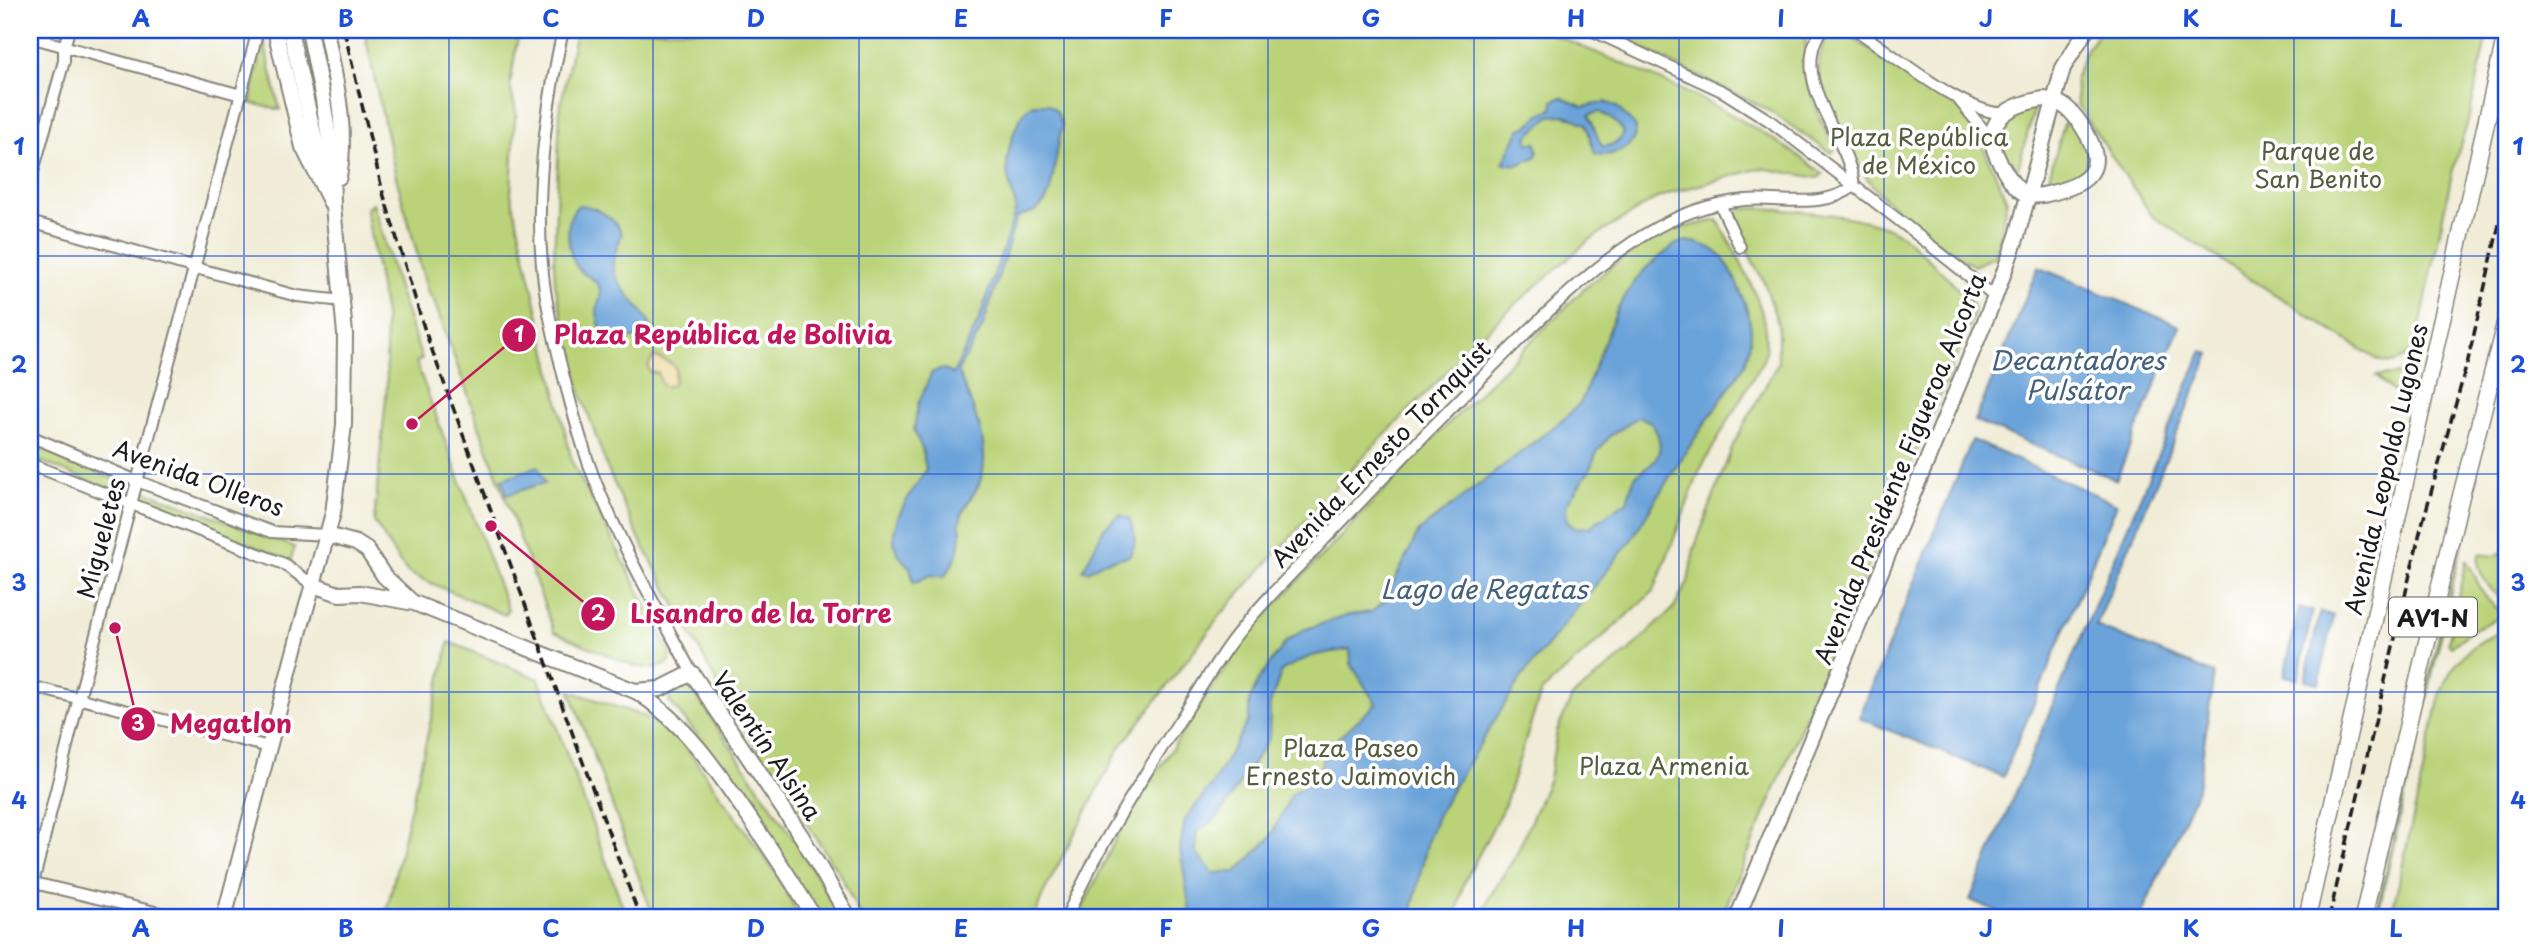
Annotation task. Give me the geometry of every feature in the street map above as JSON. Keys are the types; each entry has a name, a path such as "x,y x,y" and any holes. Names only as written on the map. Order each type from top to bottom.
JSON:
{"highway":[{"name":"Avenida Leopoldo Lugones","path":"2307,918 2507,30"},
{"name":"AV1-N","path":"2363,918 2458,508 2507,316"}],"main road":[{"path":"275,30 303,147 333,206"},
{"path":"290,30 319,160 333,206"},
{"path":"224,918 327,535 344,425 346,366 343,301 329,133 309,30"},
{"path":"326,30 342,127 342,153 333,206"},
{"name":"Avenida Presidente Figueroa Alcorta","path":"1737,918 1995,298 2013,249 2063,68 2086,30"},
{"path":"2053,100 2068,108 2077,117 2094,144 2096,161 2082,182 2050,194 2027,195 2014,186 1993,147 1994,127 2004,113 2028,102 2053,100"},
{"name":"Avenida Olleros","path":"327,535 356,543 367,550 394,587 414,603"},
{"path":"360,593 372,579 375,564"},
{"name":"Avenida Olleros","path":"313,585 339,594 360,593 414,603 635,691 667,712 718,772 772,850 814,918"},
{"path":"635,691 651,691 670,685 692,673"},
{"name":"Valentín Alsina","path":"692,673 802,837 849,918"},
{"path":"667,712 663,696 670,685"}],"street":[{"path":"30,182 64,61 64,47 69,30"},
{"name":"Migueletes","path":"30,895 31,882 79,698 258,30"},
{"name":"Valentín Alsina","path":"563,30 549,102 540,237 553,333 594,480 619,535 692,673"},
{"path":"1591,30 1724,92 1770,121 1995,298"},
{"path":"1821,30 1813,48 1815,83 1854,186"},
{"path":"1856,30 1957,98 1989,113 2004,113"},
{"path":"30,37 241,95"},
{"path":"1957,98 1982,128 1993,147"},
{"name":"Avenida Ernesto Tornquist","path":"1066,918 1098,851 1231,642 1423,435 1588,277 1660,225 1679,216 1720,204 1773,198 1830,199 1844,194 1854,186"},
{"path":"1720,204 1740,247"},
{"path":"30,222 297,296 343,301"},
{"name":"Avenida Olleros","path":"30,436 137,481 272,532 327,535"},
{"name":"Avenida Olleros","path":"30,464 284,565 313,585"},
{"path":"30,686 269,747"},
{"path":"31,882 180,918"}],"green space":[{"path":"364,30 519,30 510,85 517,116 511,194 572,462 671,653 669,663 655,669 634,666 554,632 432,296 429,297 396,177"},
{"path":"576,30 1542,30 1652,76 1723,110 1757,129 1823,174 1818,178 1761,168 1655,199 1588,241 1501,317 1365,455 1224,611 1119,749 1044,892 1034,918 861,918 842,878 727,701 637,534 608,470 578,385 555,284 554,260 560,109"},
{"path":"1603,30 1808,30 1805,46 1807,77 1816,107 1835,150 1831,153 1765,108"},
{"name":"Parque de San Benito","path":"2101,30 2488,30 2470,114 2452,173 2416,346 2408,355 2389,363 2378,360 2152,216 2077,104 2075,77 2087,49"},
{"name":"Plaza República de México","path":"1835,31 1843,32 1956,104 1972,121 2007,200 1995,256 1974,266 1963,259 1900,213 1860,169 1842,138 1819,74 1819,60 1826,37"},
{"path":"264,42 280,110 250,103"},
{"path":"2025,110 2034,110 2017,172 2001,150 2000,138 2003,124"},
{"path":"2066,118 2083,140 2088,158 2082,171 2076,176 2050,184 2047,183"},
{"path":"373,203 422,359 416,362 508,610 505,615 410,574 374,522 387,386 385,315 366,209"},
{"name":"Plaza Armenia","path":"1763,208 1854,218 1888,228 1910,242 1947,277 1972,303 1974,315 1721,918 1481,918 1490,896 1516,855 1549,779 1557,731 1572,697 1629,651 1673,609 1688,582 1694,549 1733,445 1778,363 1778,324 1765,284 1734,226 1735,214 1741,209"},
{"name":"Plaza Paseo Ernesto Jaimovich","path":"1718,220 1744,269 1760,307 1766,343 1763,360 1700,470 1654,591 1541,692 1505,804 1463,885 1456,918 1078,918 1123,823 1247,635 1435,437 1586,287 1623,257 1666,231"},
{"path":"2415,368 2405,403 2376,376 2395,375"},
{"path":"30,442 127,485 123,495 30,457"},
{"path":"2475,474 2477,475 2468,517 2375,918"},
{"path":"145,491 295,547 290,562 140,502"},
{"path":"2507,546 2507,603 2486,582 2479,568 2479,561 2480,554 2494,556 2505,551"},
{"path":"2466,560 2484,595 2503,612 2502,617 2475,628 2451,647 2448,643"},
{"path":"2507,630 2507,918 2391,918 2445,682 2457,662 2473,646"},
{"path":"449,642 539,679 627,918 385,918"},
{"path":"683,683 688,684 801,849 841,918 819,918 705,744 669,701 674,690"},
{"path":"570,691 646,717 669,729 688,750 777,875 800,918 654,918"}],"sand":[{"path":"654,356 671,363 676,369 673,384 666,387 661,384 658,373 650,372 648,366"}],"water":[{"path":"1561,97 1583,107 1606,102 1616,106 1636,127 1635,135 1623,150 1595,154 1586,124 1565,115 1550,116 1528,136 1528,143 1536,143 1536,157 1517,165 1503,163 1520,129 1527,127 1540,114 1552,109 1553,101","holes":["1599,112 1618,125 1623,134 1620,139 1604,147 1589,115"]},
{"path":"1032,104 1047,104 1056,110 1062,125 1050,192 1036,211 1017,217 983,326 958,371 975,412 983,441 983,470 979,484 961,517 960,545 944,577 930,575 914,583 910,568 897,553 894,539 903,507 926,469 914,430 918,404 932,372 944,369 953,374 979,320 1016,209 1007,173 1009,151 1015,129"},
{"path":"579,205 604,214 619,228 622,234 613,261 615,275 650,323 656,347 636,338 611,337 602,333 597,311 600,290 596,282 577,267 569,244 571,217"},
{"name":"Lago de Regatas","path":"1686,241 1709,248 1721,256 1731,271 1745,303 1750,324 1745,364 1672,473 1630,542 1521,678 1454,786 1438,814 1428,840 1410,918 1191,918 1180,848 1185,819 1212,785 1249,719 1249,702 1259,679 1286,642 1303,630 1349,615 1371,612 1384,602 1419,531 1565,418 1581,402 1617,310 1632,285 1645,269 1676,244","holes":["1639,417 1651,423 1655,429 1659,442 1658,455 1652,464 1636,476 1627,501 1589,527 1574,528 1567,520 1566,505 1589,471 1597,452 1610,436","1350,649 1351,664 1376,704 1328,747 1317,776 1291,795 1270,838 1236,872 1213,873 1196,853 1197,832 1218,817 1269,738 1270,704 1282,670 1311,656"]},
{"name":"Decantadores Pulsátor","path":"2038,267 2180,326 2116,480 1975,421"},
{"path":"2202,351 2210,354 2096,626 2214,674 2198,788 2140,918 2014,918 1970,900"},
{"path":"1972,440 2117,504 2003,777 1859,718"},
{"path":"538,466 545,484 507,495 502,479"},
{"path":"1119,515 1129,518 1134,533 1134,547 1129,556 1103,562 1088,571 1083,570 1104,528"},
{"path":"2299,608 2313,611 2298,679 2284,676"},
{"path":"2320,612 2334,616 2319,683 2305,680"}],"railway":[{"path":"344,30 383,193 425,331 640,918"},
{"path":"2329,918 2420,532 2468,360 2507,190"}],"place":[{"name":"Plaza República de Bolivia","path":"412,424"},
{"name":"Lisandro de la Torre","path":"491,526"},
{"name":"Megatlon","path":"115,628"}]}
